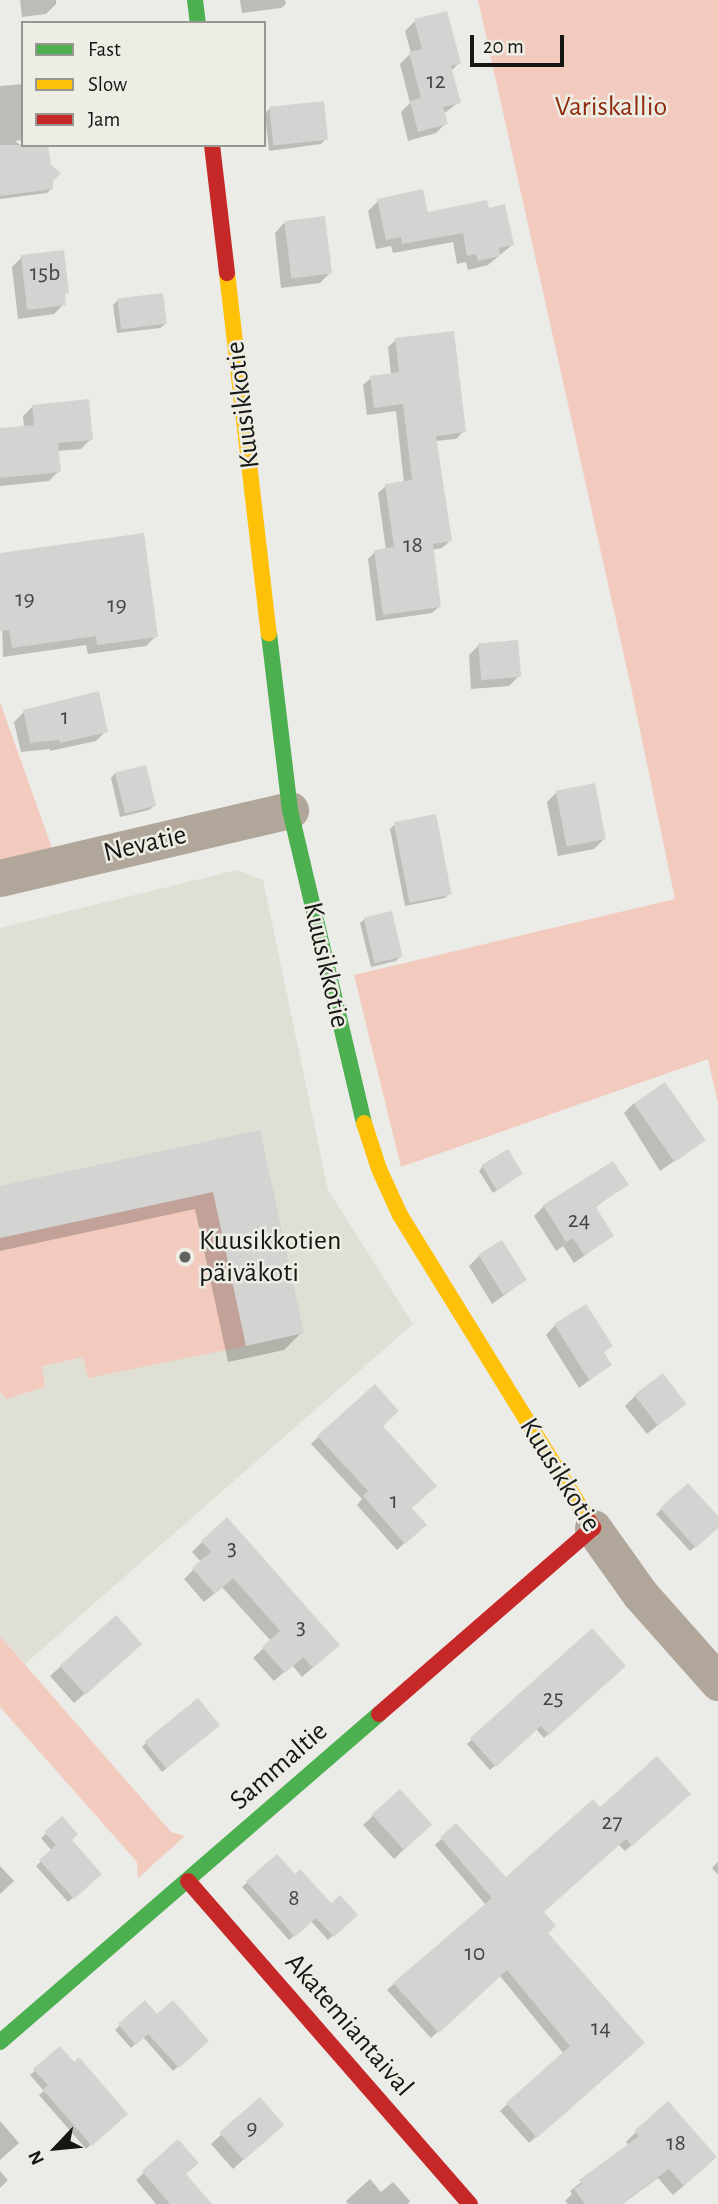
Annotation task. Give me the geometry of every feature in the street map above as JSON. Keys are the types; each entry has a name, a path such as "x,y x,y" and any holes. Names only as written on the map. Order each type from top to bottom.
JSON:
{"street":[{"path":"195,0 198,21"},
{"name":"Kuusikkotie","path":"212,147 290,810 347,1058 379,1169 407,1226 593,1528 640,1594 718,1682"},
{"name":"Nevatie","path":"0,878 290,810"},
{"name":"Sammaltie","path":"0,2042 593,1528"},
{"name":"Akatemiantaival","path":"188,1881 470,2204"}],"shaded area":[{"name":"Kuusikkotien päiväkoti","path":"237,870 263,880 328,1190 413,1324 25,1664 0,1636 0,928"}],"green space":[{"name":"Variskallio","path":"478,0 718,0 718,1104 708,1059 401,1167 354,975 675,899 631,687"},
{"path":"0,702 53,851 0,861"},
{"path":"213,1192 246,1346 88,1378 83,1357 42,1366 45,1387 6,1399 0,1391 0,1238"},
{"path":"0,1636 171,1832 185,1836 138,1878 137,1862 0,1707"}],"building":[{"path":"447,11 461,63 451,66 461,103 443,107 448,124 418,132 410,101 421,98 409,52 422,49 414,19"},
{"path":"324,101 328,140 273,146 269,107"},
{"path":"0,145 48,147 51,165 61,173 53,181 53,189 0,196"},
{"path":"423,189 428,212 487,200 489,208 505,204 514,245 499,248 500,256 478,261 476,254 467,256 463,233 402,244 401,237 386,240 377,199"},
{"path":"325,216 332,274 291,279 284,221"},
{"path":"64,250 69,293 65,294 66,305 27,310 21,255"},
{"path":"163,293 167,324 121,329 117,299"},
{"path":"454,331 466,432 436,436 452,541 433,544 441,607 383,615 374,550 394,547 385,484 412,480 403,404 374,408 370,376 399,372 395,338"},
{"path":"89,399 93,440 58,443 61,472 0,478 0,428 34,425 32,405"},
{"path":"144,533 158,637 97,645 96,636 12,648 9,630 0,631 0,553"},
{"path":"518,640 521,677 481,680 478,643"},
{"path":"99,691 108,732 60,743 59,740 30,743 23,710"},
{"path":"146,765 156,806 125,813 115,773"},
{"path":"595,783 606,839 567,847 556,791"},
{"path":"436,814 452,894 409,903 394,822"},
{"path":"392,911 403,957 374,963 364,918"},
{"path":"665,1082 706,1140 675,1162 634,1104"},
{"path":"260,1130 304,1333 246,1346 213,1192 0,1238 0,1186"},
{"path":"508,1149 523,1174 496,1190 481,1165"},
{"path":"613,1161 629,1185 595,1206 614,1236 584,1255 573,1238 566,1242 543,1205"},
{"path":"502,1240 527,1280 503,1295 478,1255"},
{"path":"586,1304 613,1346 604,1352 612,1365 589,1380 554,1324"},
{"path":"663,1373 686,1404 658,1426 634,1395"},
{"path":"375,1384 399,1411 383,1426 437,1486 412,1508 427,1525 405,1544 363,1496 368,1491 317,1436"},
{"path":"688,1483 718,1516 718,1528 696,1548 660,1508"},
{"path":"227,1517 340,1645 313,1668 303,1657 285,1673 262,1647 280,1631 233,1578 215,1594 192,1568 211,1552 201,1541"},
{"path":"116,1615 142,1644 86,1695 60,1666"},
{"path":"592,1628 626,1666 549,1735 541,1726 496,1767 470,1738"},
{"path":"198,1698 220,1725 166,1769 144,1741"},
{"path":"657,1756 691,1794 632,1846 626,1839 544,1912 556,1926 548,1933 645,2043 537,2138 506,2103 570,2046 507,1970 439,2033 393,1983 492,1898 440,1837 456,1823 506,1877 593,1799 600,1807"},
{"path":"400,1789 432,1825 404,1850 372,1814"},
{"path":"62,1816 78,1834 72,1840 102,1874 74,1899 39,1860 56,1845 44,1832"},
{"path":"277,1854 295,1874 300,1869 331,1903 340,1895 358,1915 334,1937 316,1918 295,1937 246,1881"},
{"path":"145,2000 157,2014 173,2000 209,2041 179,2068 148,2034 136,2045 118,2024"},
{"path":"60,2046 74,2062 79,2057 128,2114 92,2146 43,2090 48,2085 33,2069"},
{"path":"260,2097 284,2125 244,2160 219,2132"},
{"path":"668,2101 717,2157 684,2186 669,2169 621,2204 585,2204 574,2189 582,2184 579,2180 639,2136 634,2131"},
{"path":"178,2139 199,2163 186,2174 212,2204 170,2204 142,2171"}],"traffic: fast":[{"path":"195,0 198,21"},
{"path":"269,634 290,810 364,1123"},
{"path":"0,2042 379,1714"}],"traffic: slow":[{"path":"227,273 269,634"},
{"path":"364,1123 379,1169 400,1215 589,1521"}],"traffic: jam":[{"path":"212,147 227,273"},
{"path":"379,1714 593,1528 589,1521"},
{"path":"188,1881 470,2204"}],"place":[{"name":"Kuusikkotien päiväkoti","path":"185,1257"}]}
